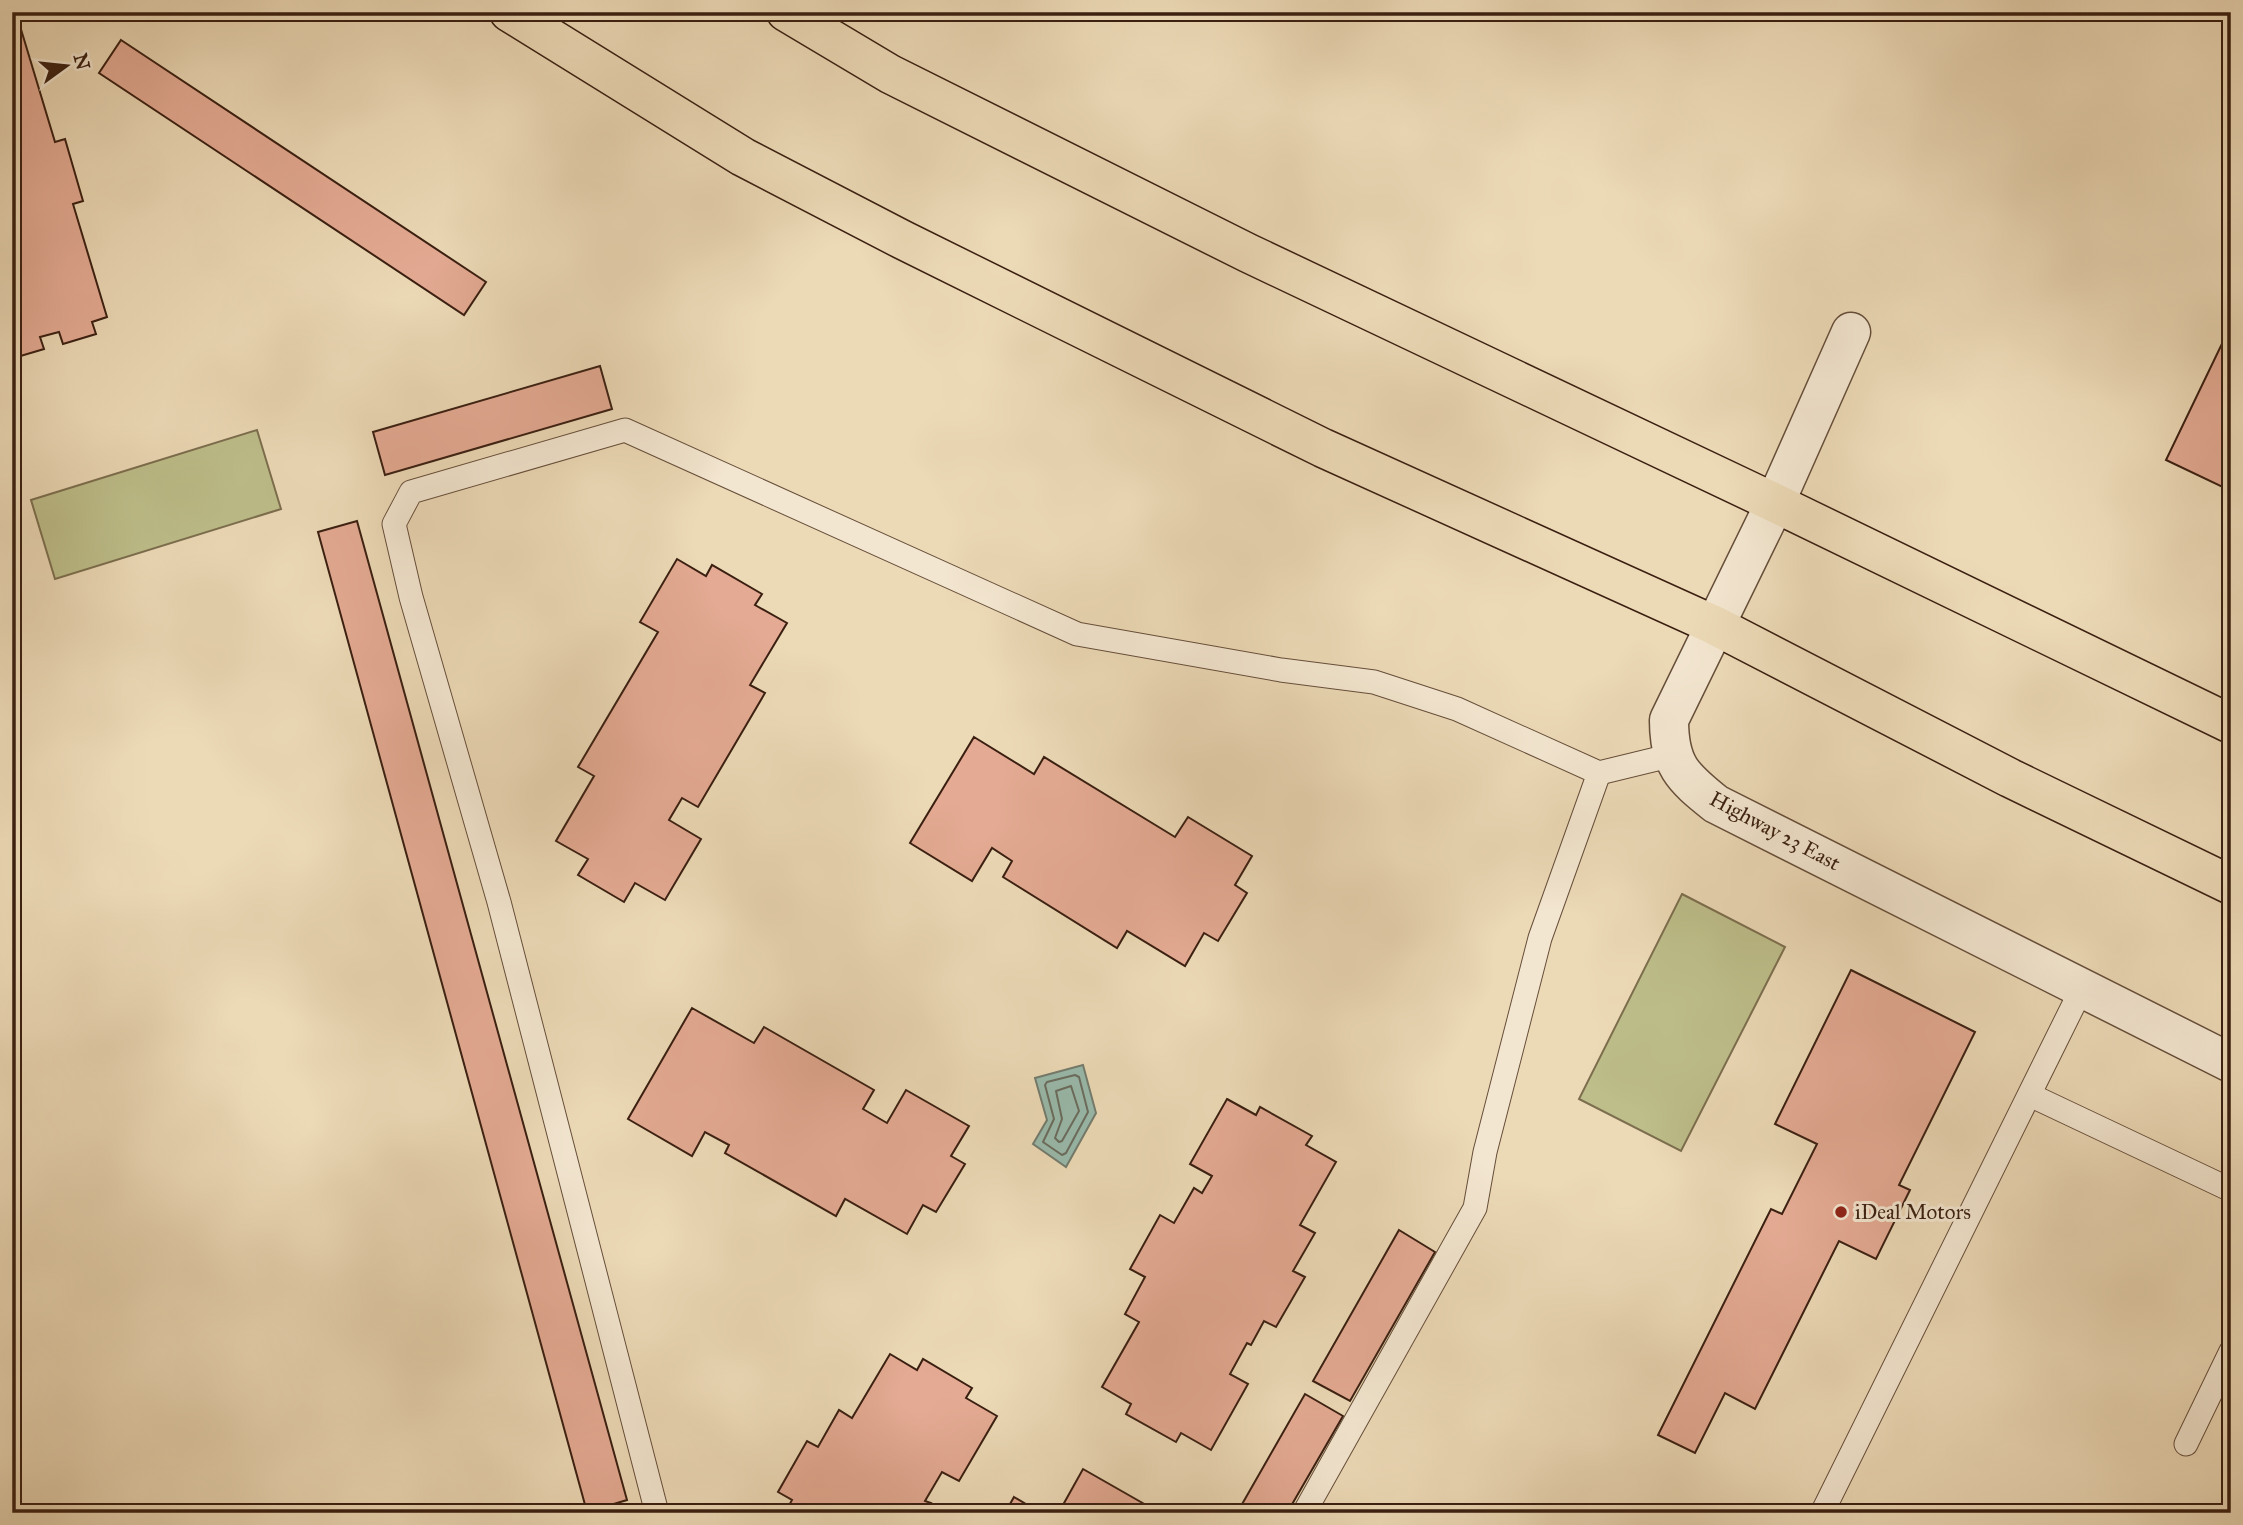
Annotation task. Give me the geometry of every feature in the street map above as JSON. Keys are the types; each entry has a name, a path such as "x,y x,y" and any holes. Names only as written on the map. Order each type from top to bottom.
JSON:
{"highway":[{"path":"509,12 743,157 903,240 1323,448 1714,625 2010,778 2231,886"},
{"path":"786,12 890,75 1199,228 2231,724"}],"street":[{"name":"Highway 23 East","path":"1851,332 1775,503 1669,720 1669,744 1678,768 1716,804 2231,1063"}],"lane":[{"path":"657,1513 499,902 411,597 394,524 411,492 625,430 1077,634 1282,670 1374,682 1457,709 1599,773 1673,755"},
{"path":"1304,1513 1475,1208 1485,1152 1540,938 1599,773"},
{"path":"1822,1513 2082,988"},
{"path":"2030,1095 2231,1191"},
{"path":"2186,1444 2231,1351"}],"green space":[{"path":"257,430 281,509 55,579 31,500"},
{"path":"1682,894 1785,947 1681,1151 1579,1099"}],"water":[{"path":"1083,1065 1096,1113 1066,1167 1033,1144 1047,1120 1035,1078"}],"building":[{"path":"20,26 55,142 65,139 83,201 73,204 107,317 92,322 96,334 63,344 59,332 40,337 44,349 14,358 12,28"},
{"path":"121,40 486,282 464,315 99,73"},
{"path":"2231,325 2231,491 2166,460"},
{"path":"600,366 612,409 385,475 373,432"},
{"path":"357,521 627,1500 587,1512 318,532"},
{"path":"677,559 706,576 712,565 762,594 755,605 787,623 750,685 765,693 698,807 682,798 669,820 701,839 665,900 635,883 624,902 578,875 588,859 556,841 594,776 578,767 658,632 640,622"},
{"path":"974,737 1034,774 1044,757 1175,837 1188,817 1252,856 1235,885 1247,893 1218,941 1204,933 1185,966 1127,931 1117,948 1003,877 1012,861 992,848 972,881 910,843"},
{"name":"iDeal Motors","path":"1851,970 1975,1032 1899,1185 1910,1190 1876,1259 1839,1241 1755,1409 1725,1393 1695,1453 1658,1435 1771,1209 1782,1214 1817,1144 1775,1124"},
{"path":"692,1008 754,1043 764,1027 874,1090 863,1109 887,1123 906,1090 969,1126 951,1156 965,1164 936,1212 923,1205 907,1234 845,1199 836,1216 725,1153 729,1145 705,1132 692,1156 628,1119"},
{"path":"1227,1099 1256,1115 1260,1107 1312,1136 1306,1145 1336,1162 1300,1225 1315,1233 1293,1271 1305,1277 1276,1327 1264,1321 1251,1345 1247,1343 1230,1374 1248,1384 1211,1450 1181,1433 1176,1442 1126,1414 1131,1404 1102,1387 1139,1322 1125,1314 1145,1277 1130,1269 1160,1215 1174,1223 1194,1188 1202,1193 1212,1176 1190,1164"},
{"path":"1399,1230 1435,1252 1350,1401 1313,1381"},
{"path":"890,1354 917,1370 923,1359 972,1388 966,1398 997,1416 959,1481 942,1472 925,1501 931,1503 925,1513 785,1513 792,1500 778,1492 807,1441 818,1447 839,1410 852,1418"},
{"path":"1305,1394 1343,1416 1287,1513 1237,1513"},
{"path":"1083,1469 1160,1513 1076,1513 1063,1505"},
{"path":"1014,1497 1041,1513 1005,1513"}],"place":[{"name":"iDeal Motors","path":"1841,1212"}]}
